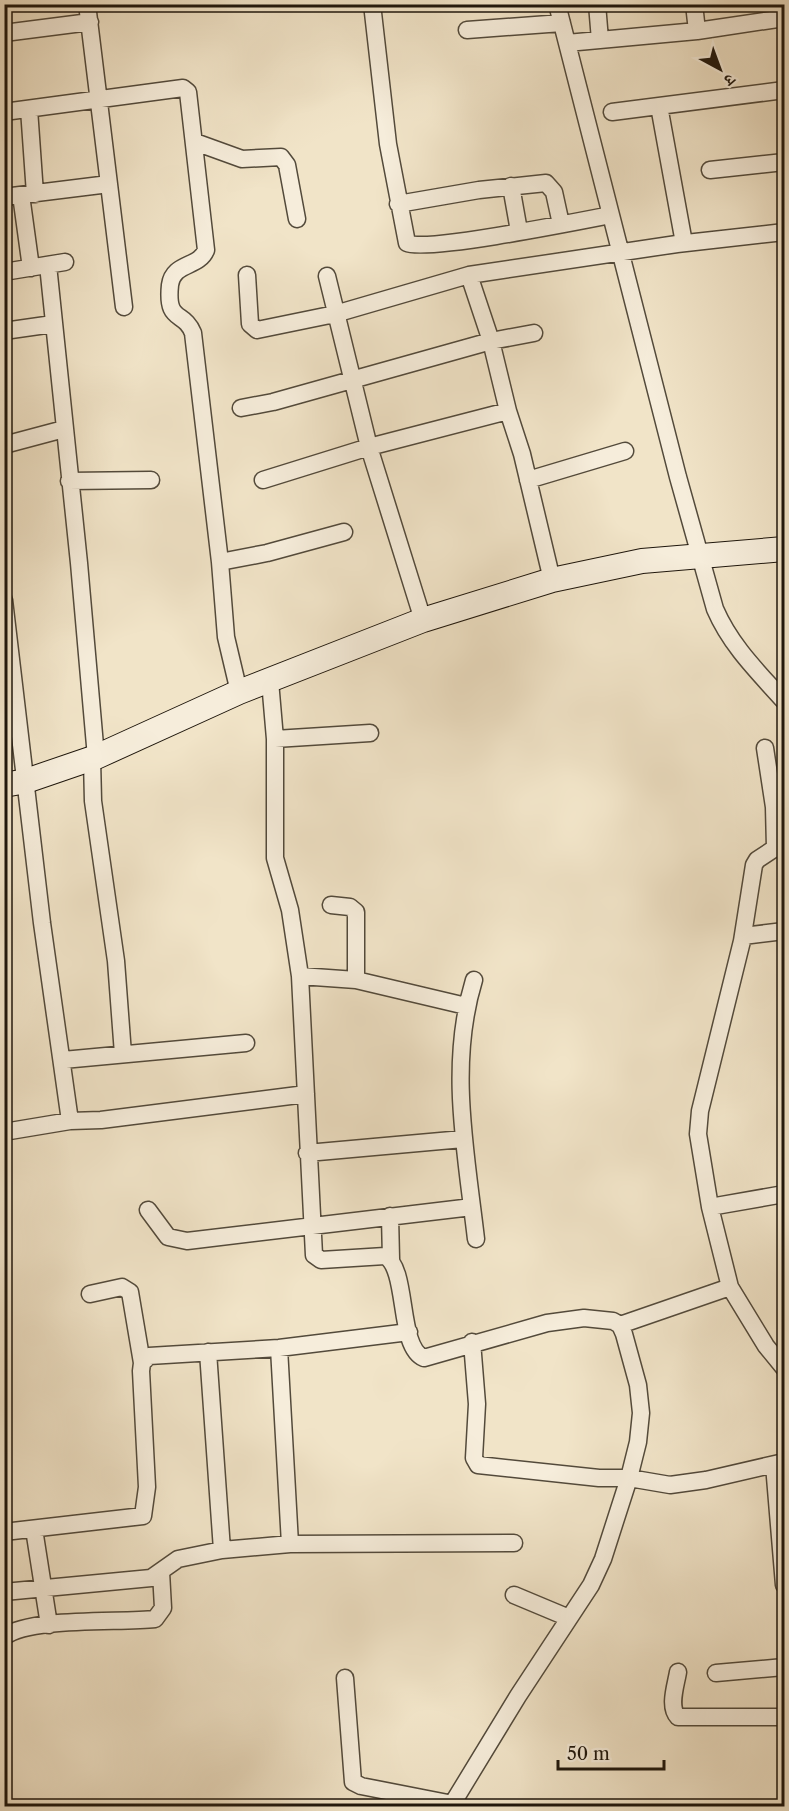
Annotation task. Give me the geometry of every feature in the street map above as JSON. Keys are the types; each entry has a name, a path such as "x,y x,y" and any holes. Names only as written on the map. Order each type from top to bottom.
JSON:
{"street":[{"path":"87,4 124,307"},
{"path":"372,4 398,204 405,239 411,245 466,240 611,215"},
{"path":"557,4 562,23 574,42 611,215 632,252 700,557 723,628 740,653 784,700"},
{"path":"597,4 600,40"},
{"path":"694,4 697,31"},
{"path":"574,42 697,31 773,14"},
{"path":"4,33 90,22"},
{"path":"467,30 562,23"},
{"path":"4,112 186,89 195,142 206,249 199,261 183,266 173,276 170,302 173,314 188,325 193,333 220,562 226,637 239,692"},
{"path":"612,112 784,90"},
{"path":"659,106 684,243"},
{"path":"28,109 20,196 31,268"},
{"path":"195,142 242,159 281,157 287,165 297,219"},
{"path":"710,170 784,162"},
{"path":"398,204 511,186 546,183 554,192 561,224"},
{"path":"20,196 109,184"},
{"path":"511,186 519,231"},
{"path":"247,276 250,324 253,329 335,314 469,275 684,243 784,232"},
{"path":"4,272 56,264 53,324 94,758 93,801 116,962 123,1054"},
{"path":"469,275 491,341 552,580"},
{"path":"327,276 369,447 423,620"},
{"path":"4,331 53,324"},
{"path":"241,408 353,381 491,341 534,333"},
{"path":"263,480 369,447 508,411"},
{"path":"4,445 64,429"},
{"path":"528,480 626,451"},
{"path":"69,481 151,480"},
{"path":"220,562 267,553 344,532"},
{"path":"15,783 94,758 239,692 423,620 552,580 642,561 784,549"},
{"path":"4,600 15,783 42,923 70,1121"},
{"path":"270,681 275,738 275,858 290,910 300,976 313,1250 316,1258 385,1256 391,1259"},
{"path":"275,738 370,733"},
{"path":"765,748 774,807 776,842 773,851 757,860 754,865 743,936 698,1121 710,1207 730,1287 766,1346 784,1368"},
{"path":"331,905 350,907 356,912 356,980"},
{"path":"743,936 784,931"},
{"path":"300,976 356,980 466,1006"},
{"path":"474,980 466,1006 459,1048 463,1139 476,1239"},
{"path":"63,1060 246,1043"},
{"path":"4,1132 70,1121 101,1120 306,1094"},
{"path":"308,1153 463,1139"},
{"path":"710,1207 784,1194"},
{"path":"148,1210 168,1237 177,1240 472,1207"},
{"path":"345,1678 353,1782 361,1786 452,1805 518,1696 569,1618 603,1559 629,1478 638,1442 641,1413 638,1385 620,1325 613,1321 584,1318 547,1323 472,1342 424,1358 416,1351 409,1332 397,1270 391,1259 390,1216"},
{"path":"4,1532 143,1516 147,1487 142,1363 130,1292 122,1287 90,1294"},
{"path":"620,1325 730,1287"},
{"path":"142,1363 149,1356 279,1348 409,1332"},
{"path":"472,1342 477,1404 474,1458 478,1465 599,1478 629,1478 670,1485 779,1463 784,1586"},
{"path":"279,1348 290,1544"},
{"path":"208,1352 222,1550"},
{"path":"34,1529 49,1625"},
{"path":"4,1592 142,1580 185,1556 222,1550 290,1544 514,1543"},
{"path":"4,1637 19,1628 156,1619 163,1608 160,1572"},
{"path":"514,1595 569,1618"},
{"path":"716,1673 784,1667"},
{"path":"678,1672 673,1704 674,1712 678,1717 784,1717"}],"waterway":[{"path":"4,1800 10,1806"}]}
